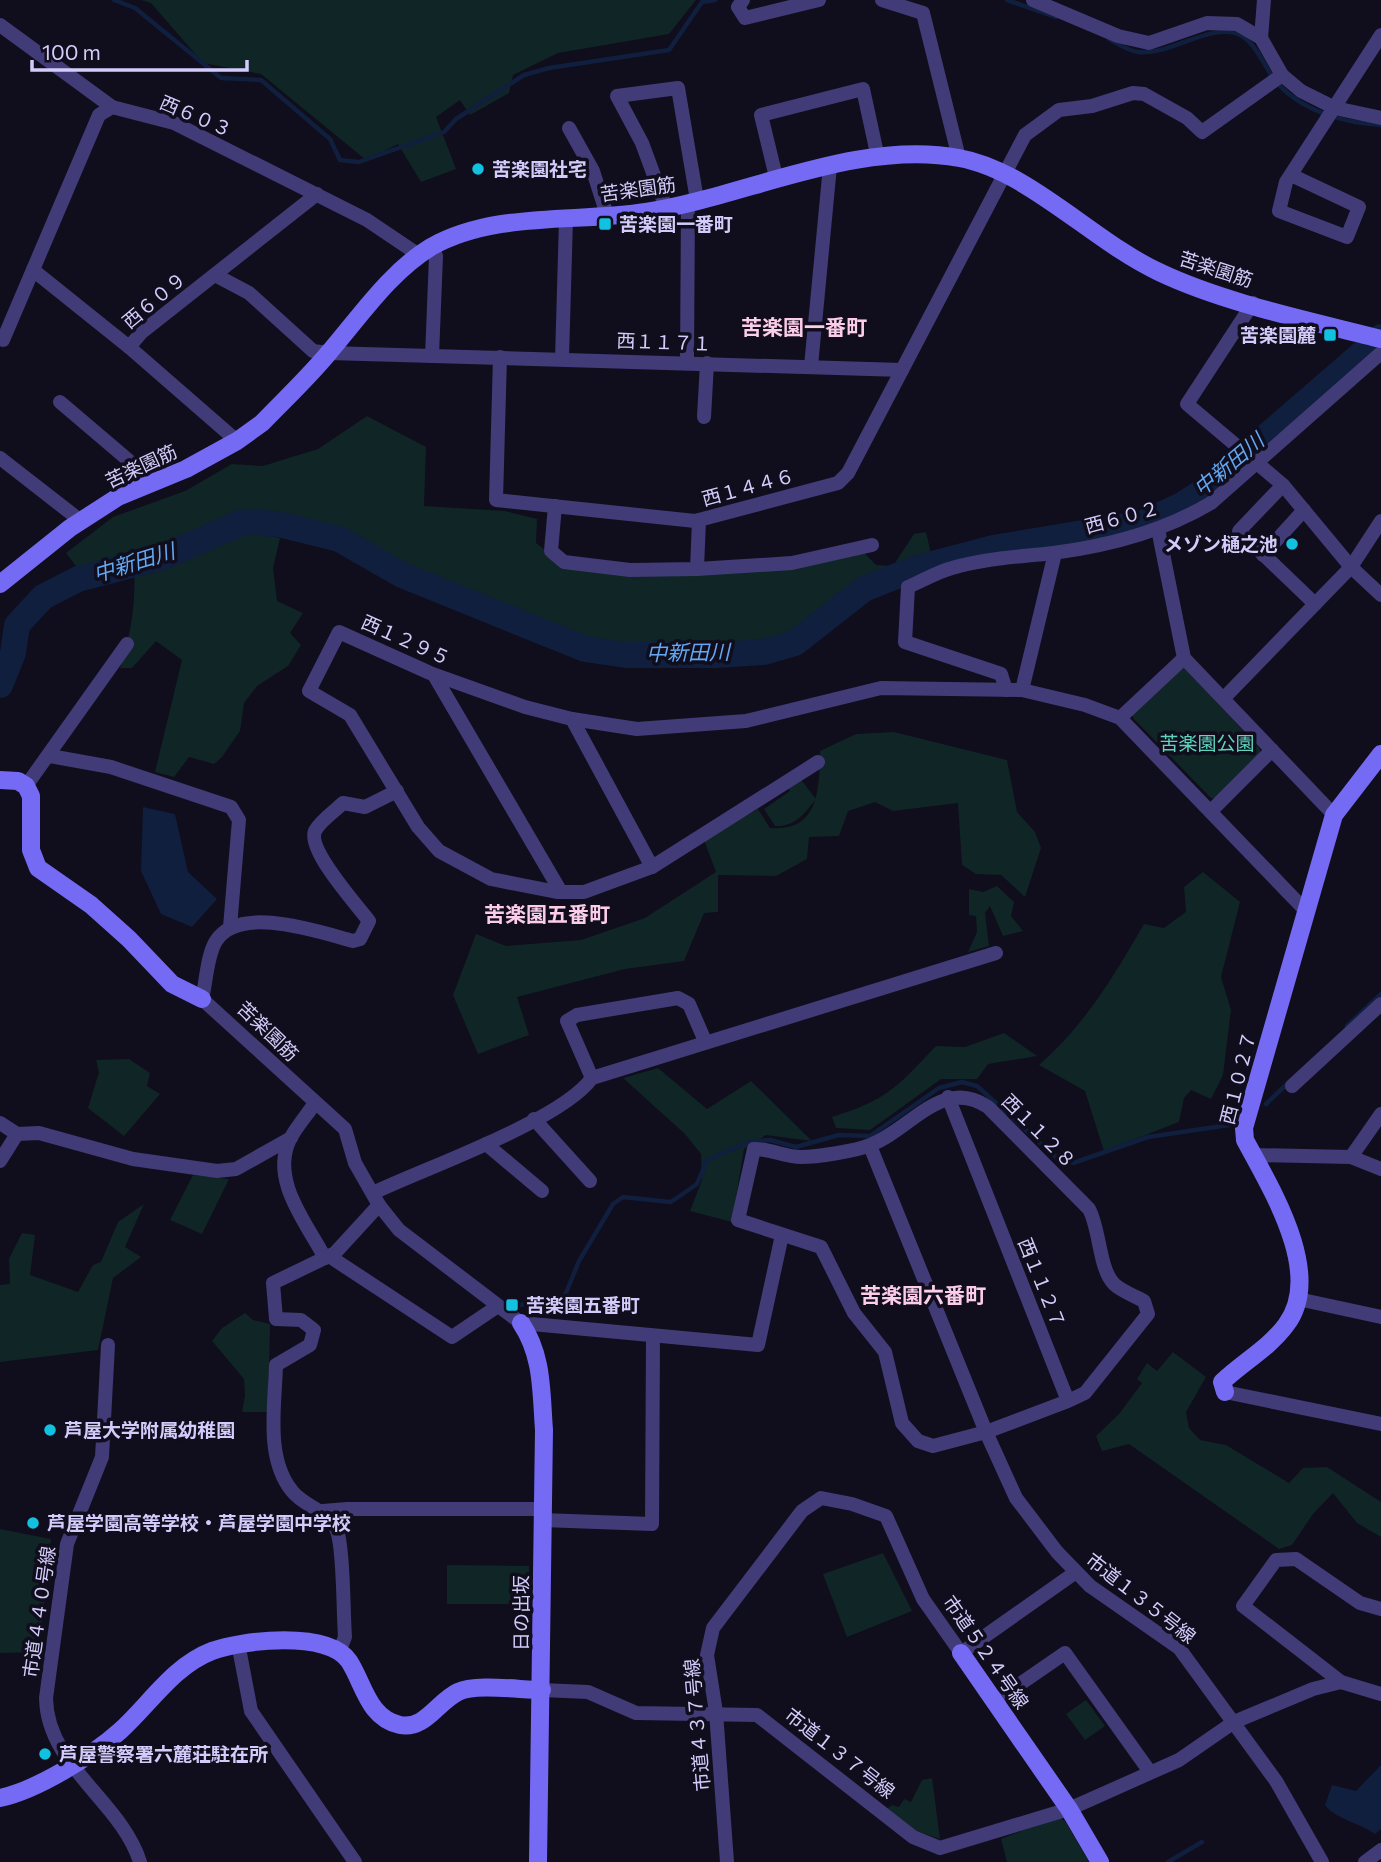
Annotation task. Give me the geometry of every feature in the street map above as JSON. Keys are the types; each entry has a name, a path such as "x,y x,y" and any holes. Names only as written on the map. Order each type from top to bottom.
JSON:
{"street":[{"path":"743,0 738,7 745,18 819,0"},
{"path":"882,0 923,13 959,158"},
{"path":"1033,0 1077,16 1118,36 1149,43 1208,23 1237,24 1261,38"},
{"path":"1074,0 1077,16"},
{"path":"1264,0 1261,38 1278,78 1332,113 1381,118"},
{"name":"西６０３","path":"0,25 93,96 112,107 174,123 425,251"},
{"path":"1290,175 1359,207 1347,237 1279,211 1290,175 1381,36"},
{"path":"902,370 1025,135 1059,110 1092,106 1133,93 1144,94 1187,118 1202,132 1278,78"},
{"path":"666,208 642,144 617,96 678,88 692,202 687,362"},
{"path":"776,177 761,115 863,89 878,159"},
{"path":"1,342 99,115 112,107"},
{"path":"569,128 593,172 607,215"},
{"name":"苦楽園筋","path":"0,584 81,521 118,497 237,441 262,423 329,353 366,309 425,251 453,236 487,226 666,208 776,177 878,159 959,158 1005,174 1108,243 1159,272 1253,303 1381,339"},
{"path":"811,366 830,166"},
{"name":"西６０９","path":"237,441 129,347 142,332 317,194"},
{"path":"562,359 566,219"},
{"path":"425,251 436,256 432,356"},
{"path":"33,270 129,347"},
{"path":"215,275 249,293 313,351 329,353"},
{"path":"1253,303 1187,404 1283,485 1351,567 1381,595"},
{"name":"西１１７１","path":"329,353 902,370"},
{"name":"西６０２","path":"1006,690 1001,674 905,642 908,587 950,568 1003,556 1055,552 1158,529 1211,503 1381,353"},
{"name":"西１４４６","path":"500,357 496,500 699,520 838,483 848,473 902,370"},
{"path":"704,417 707,363"},
{"path":"60,402 154,482"},
{"path":"0,458 81,521"},
{"path":"1283,485 1239,531 1315,604"},
{"path":"555,506 551,551 564,562 629,570 697,569 792,562 872,545"},
{"path":"1264,555 1304,510"},
{"path":"697,569 699,520"},
{"path":"1224,698 1351,567 1381,521"},
{"path":"1158,529 1184,658 1334,815"},
{"path":"1055,552 1022,690 1085,705 1119,718 1212,811 1305,911"},
{"name":"西１２９５","path":"818,762 652,867 594,889 561,892 491,879 439,850 418,827 350,715 309,691 339,632 430,673 525,707 572,719 637,729 746,721 881,688 1022,690"},
{"path":"0,780 18,781 26,786 50,756 127,644"},
{"path":"1119,718 1184,658"},
{"path":"430,673 436,676 561,892"},
{"path":"572,719 652,867"},
{"path":"1212,811 1272,750"},
{"name":"西１０２７","path":"1225,1392 1222,1382 1270,1342 1288,1323 1298,1299 1300,1273 1296,1245 1245,1140 1244,1128 1334,815 1381,754"},
{"path":"50,756 111,767 231,807 239,820 230,927"},
{"name":"苦楽園筋","path":"26,786 31,796 32,850 38,868 92,905 172,984 202,999 345,1129 355,1163 376,1199 399,1230 521,1323"},
{"path":"202,999 215,942 230,927 255,922 295,925 353,941 360,939 369,920 319,854 313,841 316,830 343,803 365,807 397,790"},
{"path":"0,1798 72,1765 119,1732 181,1669 209,1652 238,1643 293,1640 339,1652 345,1637 338,1533 323,1511 293,1493 281,1475 275,1453 276,1365 310,1345 314,1330 301,1320 276,1319 273,1283 327,1257 369,1219 376,1199 534,1119 584,1091 592,1079 705,1041 996,953"},
{"path":"592,1079 567,1021 577,1015 678,998 689,1004 705,1041"},
{"path":"1292,1086 1381,1004"},
{"name":"西１１２８","path":"948,1097 972,1096 988,1107 1089,1209 1095,1221 1107,1271 1114,1284 1143,1301 1148,1314 1085,1393 1068,1401"},
{"path":"948,1097 870,1146 800,1157 770,1149 754,1149 738,1220 821,1247 854,1313 884,1352 902,1423 918,1441 933,1446 986,1432 1068,1401"},
{"name":"西１１２７","path":"948,1097 1068,1401"},
{"path":"315,1103 285,1151 283,1179 327,1257 452,1337 498,1306"},
{"path":"1351,1157 1381,1114"},
{"path":"534,1119 590,1181"},
{"path":"0,1123 17,1134 39,1133 133,1159 217,1171 236,1169 291,1138"},
{"path":"0,1161 17,1134"},
{"path":"486,1144 542,1191"},
{"name":"市道１３５号線","path":"870,1146 986,1432 1016,1498 1056,1552 1076,1572 1108,1599 1179,1648 1276,1782 1322,1862"},
{"path":"1253,1155 1351,1157 1381,1169"},
{"path":"521,1323 758,1345 782,1235"},
{"path":"1298,1299 1381,1317"},
{"name":"日の出坂","path":"521,1323 534,1343 540,1365 544,1430 538,1862"},
{"path":"323,1511 347,1509 542,1515 652,1524 653,1336"},
{"name":"市道４４０号線","path":"108,1345 102,1457 67,1544 46,1698 46,1717 72,1765 133,1839 140,1862"},
{"path":"1225,1392 1381,1424"},
{"name":"市道５２４号線","path":"821,1499 852,1504 886,1516 923,1599 1069,1809 1100,1862"},
{"name":"市道４３７号線","path":"727,1862 716,1712 708,1655 713,1628 802,1511 821,1499"},
{"path":"1381,1609 1360,1603 1296,1559 1276,1560 1243,1606 1341,1682 1381,1694"},
{"path":"961,1653 1076,1572"},
{"path":"238,1643 251,1711 355,1862"},
{"name":"市道１３７号線","path":"339,1652 348,1659 376,1712 397,1724 411,1726 419,1723 449,1697 467,1689 588,1692 636,1713 716,1712 757,1715 913,1837 940,1848 1069,1809 1179,1760 1234,1722 1313,1689 1341,1682"},
{"path":"995,1702 1065,1653 1150,1772"},
{"path":"1365,1862 1381,1850"}],"green space":[{"path":"141,0 696,0 669,34 558,53 513,75 509,93 470,115 460,100 436,117 456,169 421,182 398,144 366,160 261,74 203,63 151,3"},
{"path":"367,416 426,447 424,506 505,511 537,519 536,543 565,566 630,572 860,549 876,565 893,566 914,534 926,532 932,558 847,589 787,639 638,646 579,638 491,606 411,590 374,574 335,529 258,519 253,533 280,538 273,568 277,601 303,613 290,633 301,645 288,666 257,686 244,703 240,731 214,764 189,757 174,777 155,772 182,660 156,641 132,668 120,668 132,618 134,567 79,570 66,553 113,517 185,491 232,464 263,466 318,449"},
{"name":"苦楽園公園","path":"1178,668 1185,668 1260,749 1260,756 1217,798 1211,798 1133,718 1133,712"},
{"path":"894,732 1007,760 1017,812 1035,832 1041,848 1025,897 1001,875 976,874 962,865 958,803 893,811 875,802 848,811 839,836 809,837 807,859 776,876 718,875 718,912 704,913 684,961 625,969 517,997 529,1035 478,1054 453,995 476,934 506,946 581,940 645,918 716,872 704,840 758,809 770,828 799,823 808,815 817,793 820,751 856,734"},
{"path":"798,776 816,799 794,822 775,826 764,809 790,791 786,785"},
{"path":"1203,872 1240,902 1221,977 1231,1010 1223,1075 1211,1099 1191,1090 1184,1098 1179,1122 1104,1151 1085,1091 1039,1065 1084,1017 1144,924 1164,928 1186,912 1184,887"},
{"path":"997,886 1014,902 1011,916 1023,931 1003,936 990,906 985,913 989,946 968,952 977,932 976,916 969,915 969,889 983,892"},
{"path":"1004,1033 1037,1056 988,1064 977,1079 941,1079 870,1130 836,1128 832,1117 879,1098 911,1072 936,1046 965,1047"},
{"path":"129,1059 150,1073 147,1086 160,1094 124,1136 88,1108 99,1072 96,1060"},
{"path":"658,1068 707,1109 751,1081 812,1141 766,1135 744,1149 732,1222 690,1211 702,1180 701,1154 685,1134 623,1078"},
{"path":"193,1175 229,1179 202,1234 170,1220"},
{"path":"144,1204 125,1247 141,1257 113,1278 98,1350 0,1362 0,1285 10,1284 9,1259 22,1233 35,1235 30,1275 78,1292 93,1265 101,1262 118,1222"},
{"path":"245,1313 253,1320 270,1324 268,1412 242,1412 244,1379 212,1341 222,1328"},
{"path":"1173,1352 1206,1377 1186,1412 1189,1428 1200,1440 1226,1445 1289,1483 1303,1468 1327,1467 1381,1502 1381,1537 1357,1523 1333,1493 1313,1514 1292,1545 1279,1549 1129,1444 1102,1451 1096,1436 1119,1414 1142,1383 1137,1379 1147,1363 1157,1371"},
{"path":"0,1529 51,1539 39,1652 0,1653"},
{"path":"883,1553 912,1611 847,1637 823,1574"},
{"path":"447,1565 529,1566 529,1604 447,1604"},
{"path":"1086,1700 1105,1726 1085,1740 1066,1714"},
{"path":"932,1778 940,1839 916,1831 887,1809 892,1805 899,1807 904,1799 911,1802 922,1780"},
{"path":"1057,1817 1065,1821 1089,1862 1007,1862 1001,1839"}],"water":[{"path":"143,807 175,814 188,872 217,899 192,927 161,914 141,871"},
{"path":"1381,1765 1381,1829 1375,1834 1335,1814 1325,1805 1332,1785 1356,1791"}],"waterway":[{"path":"114,0 135,8 221,78 261,80 330,139 340,160 359,162 444,132 456,119 524,75 549,68 669,50 702,2 715,0"},
{"path":"1007,0 1056,17"},
{"path":"1109,39 1131,50 1150,52 1215,33 1238,34 1256,50 1278,84 1300,102 1339,119 1381,125"},
{"name":"中新田川","path":"0,685 13,653 17,625 43,597 78,579 163,557 243,522 278,524 339,539 402,575 585,649 626,655 764,652 795,643 864,589 917,568 993,548 1143,523 1182,505 1202,492 1381,337"},
{"path":"1347,1026 1381,994"},
{"path":"519,1305 559,1300 566,1293 579,1261 613,1204 623,1197 671,1202 697,1184 707,1160 749,1142 770,1140 796,1147 839,1135 870,1136 939,1088 962,1082 977,1086 1056,1157 1073,1163 1148,1137 1229,1125"},
{"path":"1266,1104 1288,1083"},
{"path":"1168,1862 1202,1842"}],"place":[{"name":"苦楽園社宅","path":"478,169"},
{"name":"苦楽園一番町","path":"605,224"},
{"name":"苦楽園麓","path":"1330,335"},
{"name":"メゾン樋之池","path":"1292,544"},
{"name":"苦楽園五番町","path":"512,1305"},
{"name":"芦屋大学附属幼稚園","path":"50,1430"},
{"name":"芦屋学園高等学校・芦屋学園中学校","path":"33,1523"},
{"name":"芦屋警察署六麓荘駐在所","path":"45,1754"}],"district":[{"name":"苦楽園一番町","path":"804,328"},
{"name":"苦楽園五番町","path":"547,915"},
{"name":"苦楽園六番町","path":"923,1296"}]}
